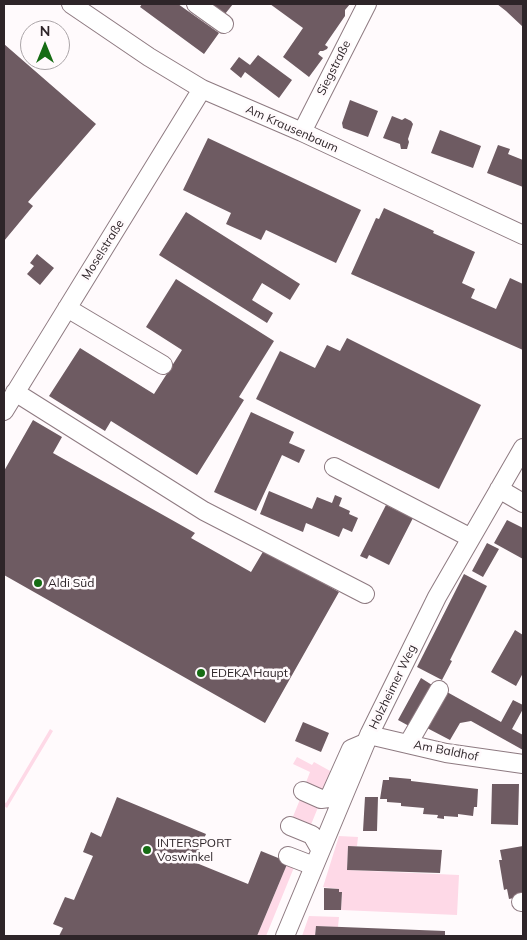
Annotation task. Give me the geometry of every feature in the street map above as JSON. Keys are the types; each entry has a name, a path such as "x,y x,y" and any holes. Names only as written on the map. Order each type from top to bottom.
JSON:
{"street":[{"name":"Am Krausenbaum","path":"72,4 149,57 202,89 302,132 523,235"},
{"path":"196,4 224,24"},
{"name":"Siegstraße","path":"302,132 367,4"},
{"name":"Moselstraße","path":"4,411 202,89"},
{"path":"67,308 164,366"},
{"path":"15,392 204,511 365,594"},
{"name":"Holzheimer Weg","path":"285,936 320,849 368,739 437,597 523,448"},
{"path":"334,467 471,538"},
{"path":"499,489 523,503"},
{"path":"408,744 439,690"},
{"path":"302,791 321,799 329,798 351,749 368,739"},
{"name":"Am Baldhof","path":"368,739 523,764"},
{"path":"290,826 312,835 320,849"},
{"path":"288,856 314,866"}],"shaded area":[{"path":"50,729 53,731 7,808 4,806 4,802 6,803"},
{"path":"297,757 312,765 314,762 332,772 322,795 305,785 310,772 293,764"},
{"path":"301,797 319,805 310,827 292,819"},
{"path":"339,836 358,837 357,846 348,846 347,870 459,875 457,915 341,910 342,892 339,892 338,889 323,887"},
{"path":"288,862 295,865 266,936 257,936"},
{"path":"309,916 339,917 338,927 316,926 315,936 302,936"}],"building":[{"path":"142,4 178,4 219,33 204,54 140,7"},
{"path":"211,4 233,4 225,14"},
{"path":"270,4 350,4 345,10 345,16 325,45 328,47 327,49 320,51 318,54 323,58 309,77 283,57 303,28"},
{"path":"497,4 523,4 523,27 506,11"},
{"path":"4,44 20,58 20,70 34,70 96,124 28,202 33,206 4,241"},
{"path":"258,55 292,80 279,98 245,72 241,78 230,69 239,57 250,65"},
{"path":"350,100 378,111 368,137 343,128 342,123"},
{"path":"392,116 402,120 405,118 413,124 407,149 401,149 400,144 383,138"},
{"path":"440,130 481,146 473,168 431,153"},
{"path":"208,138 361,210 336,263 266,230 261,240 226,224 231,213 183,190"},
{"path":"498,145 510,149 508,154 523,160 523,187 487,173"},
{"path":"384,208 475,252 462,283 475,289 471,298 496,309 510,278 523,284 523,350 351,274 376,218 379,219"},
{"path":"186,212 300,284 290,300 262,283 252,300 273,313 267,323 159,255"},
{"path":"37,254 54,268 40,285 27,274 34,266 30,263"},
{"path":"176,279 274,341 239,397 244,400 197,475 111,421 105,431 49,396 80,348 154,394 182,350 146,327"},
{"path":"347,338 481,405 439,489 256,399 280,351 315,368 327,345 340,351"},
{"path":"251,412 294,432 289,443 305,450 299,463 282,455 256,511 214,492"},
{"path":"33,420 62,437 53,453 195,533 191,538 251,572 264,550 339,592 265,723 4,575 4,471"},
{"path":"269,491 312,509 317,497 332,503 335,495 342,498 339,506 350,511 349,514 358,518 352,532 343,528 339,537 306,523 303,532 260,514"},
{"path":"386,505 413,518 389,565 369,555 367,559 360,556"},
{"path":"507,520 523,528 523,559 494,543"},
{"path":"487,543 499,549 483,577 472,571"},
{"path":"464,574 487,586 442,680 417,667"},
{"path":"515,630 523,635 523,673 516,686 491,672"},
{"path":"421,678 432,685 409,726 398,720"},
{"path":"447,692 501,722 513,700 523,705 523,709 512,729 523,735 523,750 471,721 460,723 450,740 427,728"},
{"path":"303,722 329,733 321,752 295,741"},
{"path":"389,777 478,789 477,807 474,807 473,816 458,814 458,817 444,816 444,819 437,818 438,815 423,814 424,808 401,806 401,803 387,802 387,799 380,799 383,780 389,780"},
{"path":"492,784 519,784 518,825 491,824"},
{"path":"117,797 206,834 194,862 248,884 261,851 288,862 257,936 59,936 63,928 53,924 65,897 74,900 93,856 83,852 91,832 101,837"},
{"path":"365,797 378,797 377,831 363,831"},
{"path":"348,846 442,850 440,873 347,870"},
{"path":"523,846 523,896 509,899 507,889 504,890 499,860 502,860 500,850"},
{"path":"324,888 339,889 339,892 342,892 341,910 324,910"},
{"path":"316,926 445,931 445,936 315,936"}],"place":[{"name":"Aldi Süd","path":"38,583"},
{"name":"EDEKA Haupt","path":"201,673"},
{"name":"INTERSPORT Voswinkel","path":"147,850"}]}
